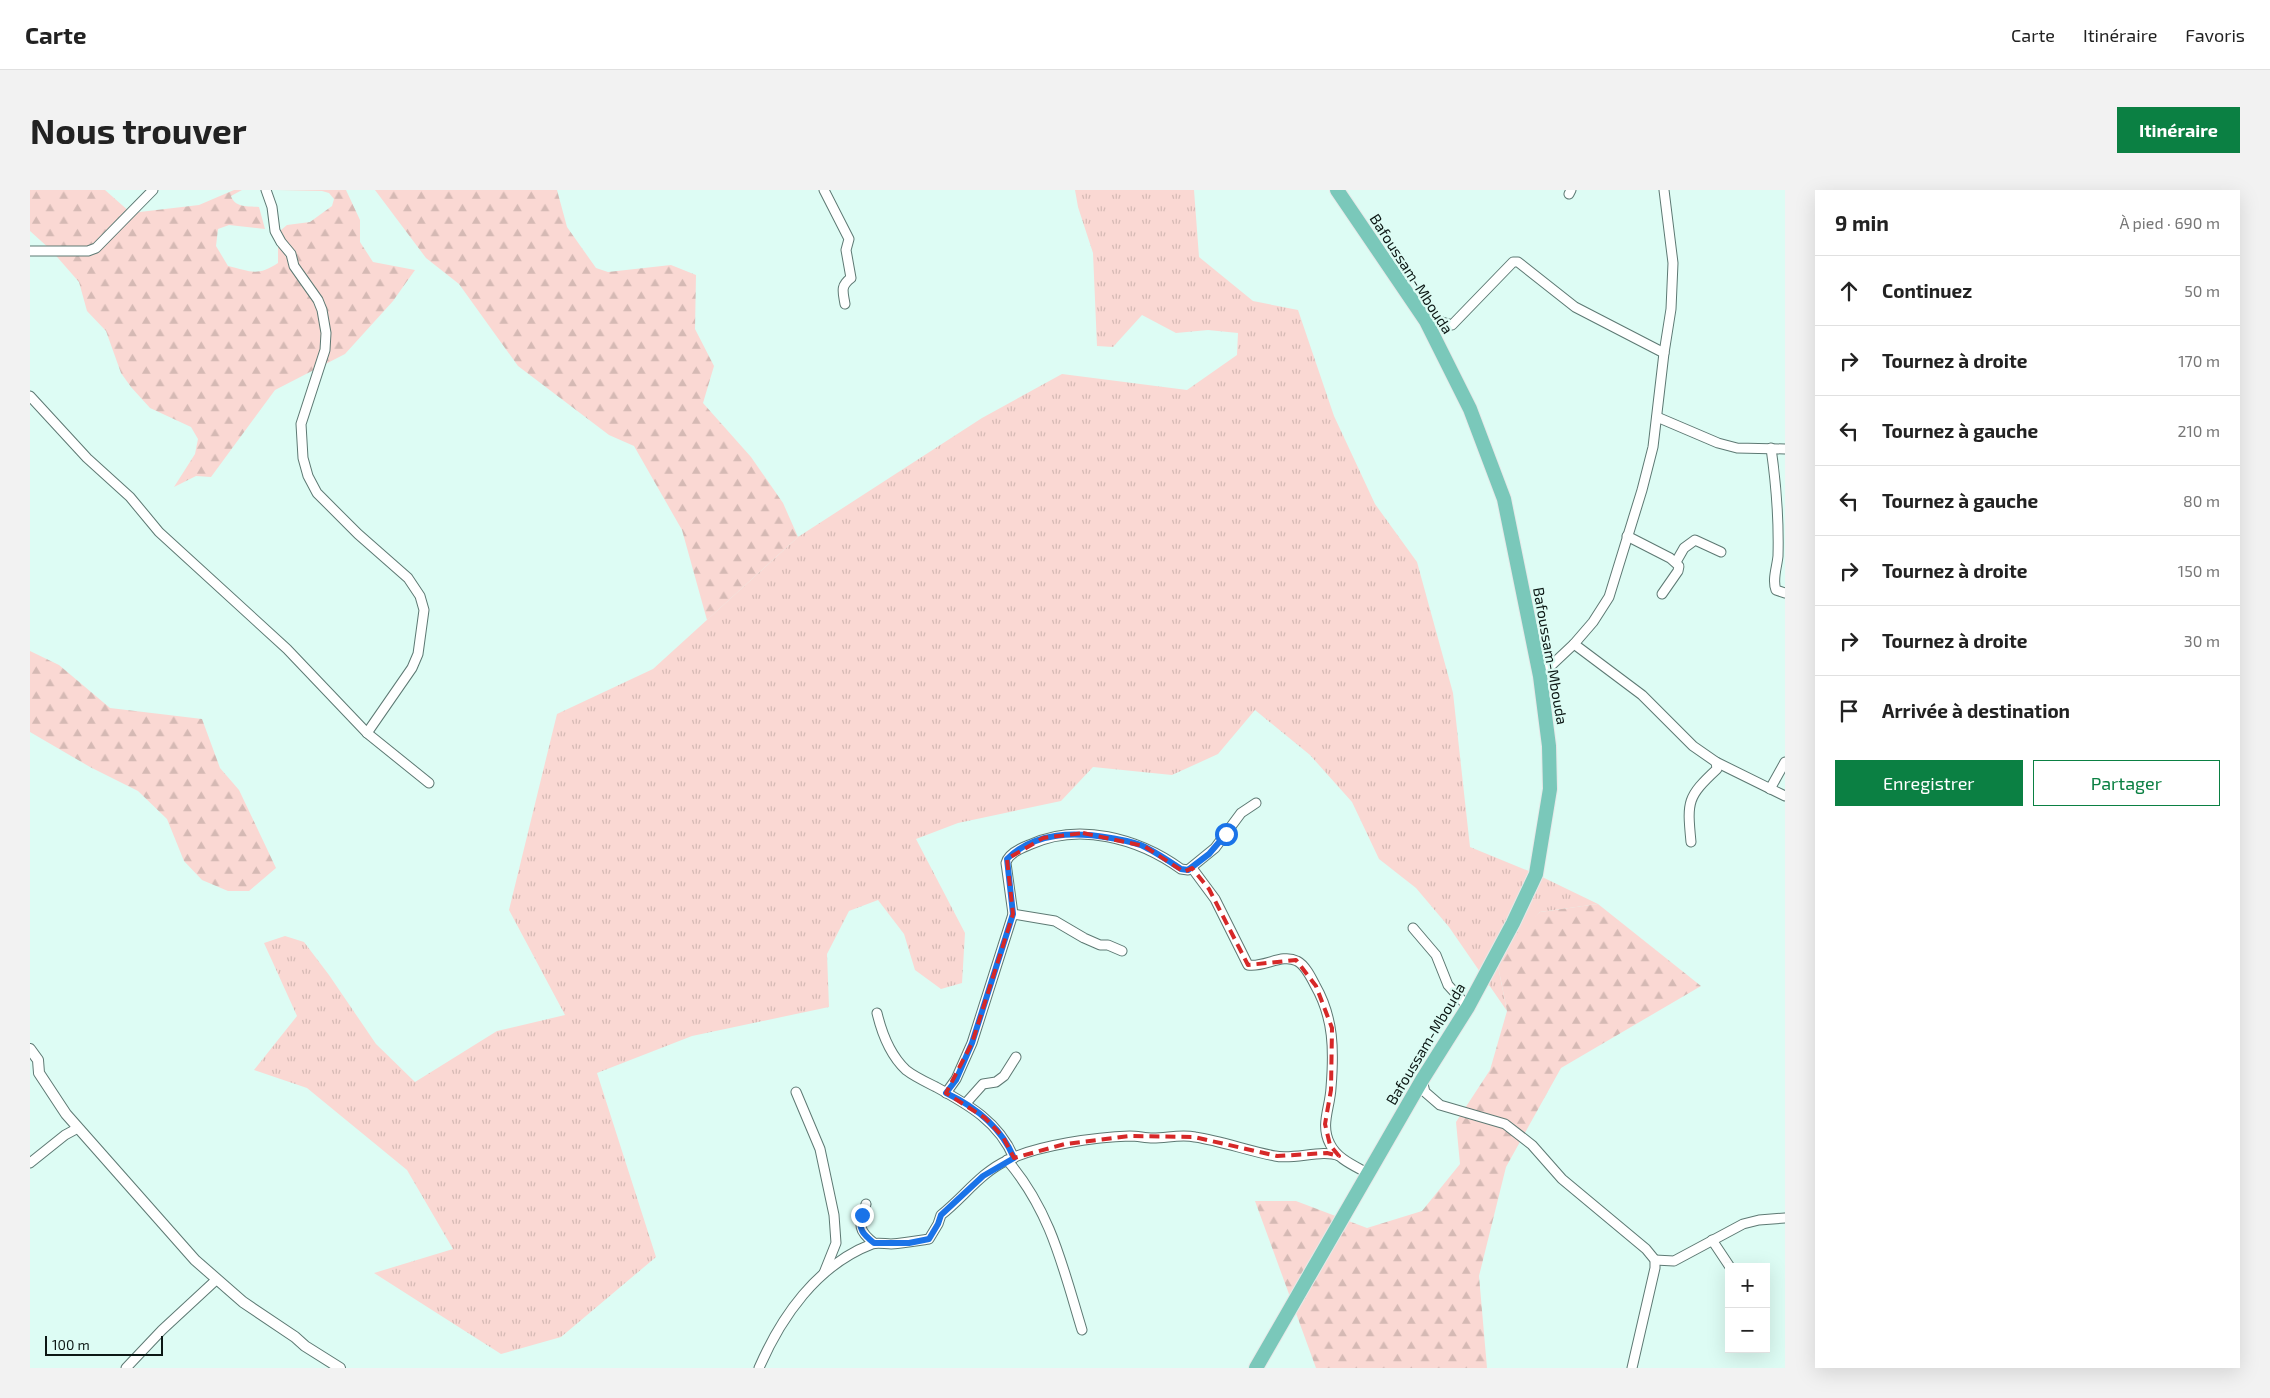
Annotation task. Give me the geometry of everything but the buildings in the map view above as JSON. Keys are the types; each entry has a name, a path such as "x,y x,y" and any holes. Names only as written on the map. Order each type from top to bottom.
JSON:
{"highway":[{"name":"Bafoussam-Mbouda","path":"1256,1368 1422,1080 1468,1007 1513,923 1538,866 1550,789 1549,746 1540,676 1504,499 1470,409 1426,321 1337,190"}],"street":[{"path":"30,251 88,251 96,248 153,190"},
{"path":"266,190 272,207 275,231 291,254 294,266 318,300 322,310 326,333 325,350 300,424 303,458 308,476 317,493 358,534 408,578 420,596 424,610 418,654 412,668 367,733"},
{"path":"824,190 849,239 846,250 851,278 843,285 842,289 845,304"},
{"path":"1540,676 1574,644 1593,622 1609,597 1649,464 1669,328 1673,263 1664,190"},
{"path":"1426,321 1432,319 1452,325 1513,262 1518,262 1575,307 1664,353"},
{"path":"30,396 87,458 130,497 159,532 287,649 367,733 429,783"},
{"path":"1657,417 1718,443 1737,448 1785,449"},
{"path":"1771,448 1778,556 1774,585 1776,590 1785,593"},
{"path":"1627,536 1676,562 1679,566 1678,571 1662,594"},
{"path":"1676,562 1684,548 1696,540 1721,552"},
{"path":"1574,644 1642,695 1693,746 1716,762 1785,796"},
{"path":"1691,842 1688,814 1690,801 1696,788 1717,769 1716,762"},
{"path":"1770,789 1785,762"},
{"path":"946,1093 956,1080 972,1043 1013,914 1007,859 1021,849 1043,838 1076,833 1144,846 1181,869 1188,870 1215,848 1240,813 1256,802"},
{"path":"1192,868 1215,899 1248,965 1255,966 1279,960 1296,960 1310,976 1322,997 1330,1018 1333,1038 1331,1090 1325,1124 1330,1145 1339,1156"},
{"path":"1013,914 1055,921 1084,938 1100,945 1108,945 1122,952"},
{"path":"1413,928 1436,955 1448,986 1468,1007"},
{"path":"877,1013 881,1030 891,1051 906,1070 966,1103 985,1118 1003,1137 1010,1159 1056,1243 1082,1330"},
{"path":"30,1048 38,1060 39,1073 46,1085 78,1128 178,1242 216,1280 255,1311 340,1368"},
{"path":"966,1103 984,1084 996,1082 1004,1076 1016,1056"},
{"path":"1422,1080 1425,1092 1440,1105 1505,1124 1532,1145 1562,1179 1625,1230 1655,1260 1656,1268 1632,1368"},
{"path":"796,1092 820,1150 834,1215 836,1243 828,1266 821,1277"},
{"path":"30,1163 64,1135 78,1128"},
{"path":"759,1368 790,1309 821,1277 846,1258 874,1243 909,1243 929,1239 941,1215 983,1176 1010,1159 1065,1144 1130,1136 1152,1138 1194,1137 1277,1156 1311,1156 1327,1153 1339,1156 1369,1174"},
{"path":"866,1204 860,1223 861,1231 874,1243"},
{"path":"1655,1260 1674,1262 1712,1240 1752,1221 1785,1218"},
{"path":"1712,1240 1727,1263"},
{"path":"126,1368 162,1330 216,1280"}],"highlighted area":[{"path":"1083,833 1144,846 1184,872 1192,868 1209,889 1248,965 1296,960 1316,986 1332,1028 1331,1090 1325,1124 1330,1145 1339,1156 1327,1153 1277,1156 1194,1137 1130,1136 1065,1144 1014,1158 1003,1137 985,1118 946,1093 972,1043 1013,914 1007,859 1043,838"}],"green space":[{"path":"30,190 105,190 131,213 199,205 234,190 242,190 231,196 233,200 242,206 259,207 265,229 229,225 218,229 216,246 228,266 253,272 264,270 278,263 278,237 281,230 287,225 310,222 332,206 334,199 329,193 322,191 277,190 346,190 360,220 360,242 373,262 415,270 393,301 345,354 275,390 211,477 196,476 174,487 195,454 198,439 191,427 150,408 121,373 106,331 87,311 79,282 51,250 30,231"},
{"path":"375,190 557,190 567,227 596,268 608,272 671,265 696,275 695,329 714,366 703,403 751,457 783,503 798,537 707,620 682,530 634,446 609,435 518,366 459,284 426,258"},
{"path":"1075,190 1194,190 1199,257 1253,301 1298,310 1334,416 1375,504 1417,562 1453,693 1470,847 1536,874 1598,904 1540,912 1497,961 1507,1011 1449,927 1416,888 1379,859 1352,802 1310,755 1255,710 1218,754 1172,775 1093,767 1061,801 958,823 916,839 965,933 962,983 941,989 915,970 904,934 878,900 849,911 827,954 829,1007 692,1036 597,1073 656,1257 561,1337 501,1354 374,1273 453,1249 407,1170 307,1088 254,1070 297,1016 264,943 285,936 304,942 376,1044 415,1082 497,1031 565,1015 509,910 557,714 653,669 798,537 982,418 1062,374 1187,390 1237,355 1238,333 1208,330 1176,333 1142,315 1113,347 1097,346 1093,253 1078,207"},
{"path":"30,651 59,665 110,708 202,719 220,768 239,790 276,868 249,891 228,891 202,880 184,861 167,819 138,791 90,767 30,732"},
{"path":"1598,904 1701,986 1561,1068 1506,1167 1479,1276 1487,1368 1316,1368 1255,1201 1296,1201 1367,1228 1422,1211 1460,1164 1456,1122 1490,1070 1507,1011 1497,961 1511,939 1540,912"}],"route":[{"path":"862,1215 861,1231 874,1243 909,1243 929,1239 941,1215 983,1176 1009,1159 1014,1158 996,1128 976,1110 946,1093 956,1080 972,1043 1002,943 1013,914 1013,901 1008,882 1007,859 1021,849 1043,838 1062,834 1083,833 1144,846 1181,869 1188,870 1203,860 1226,834"}]}
